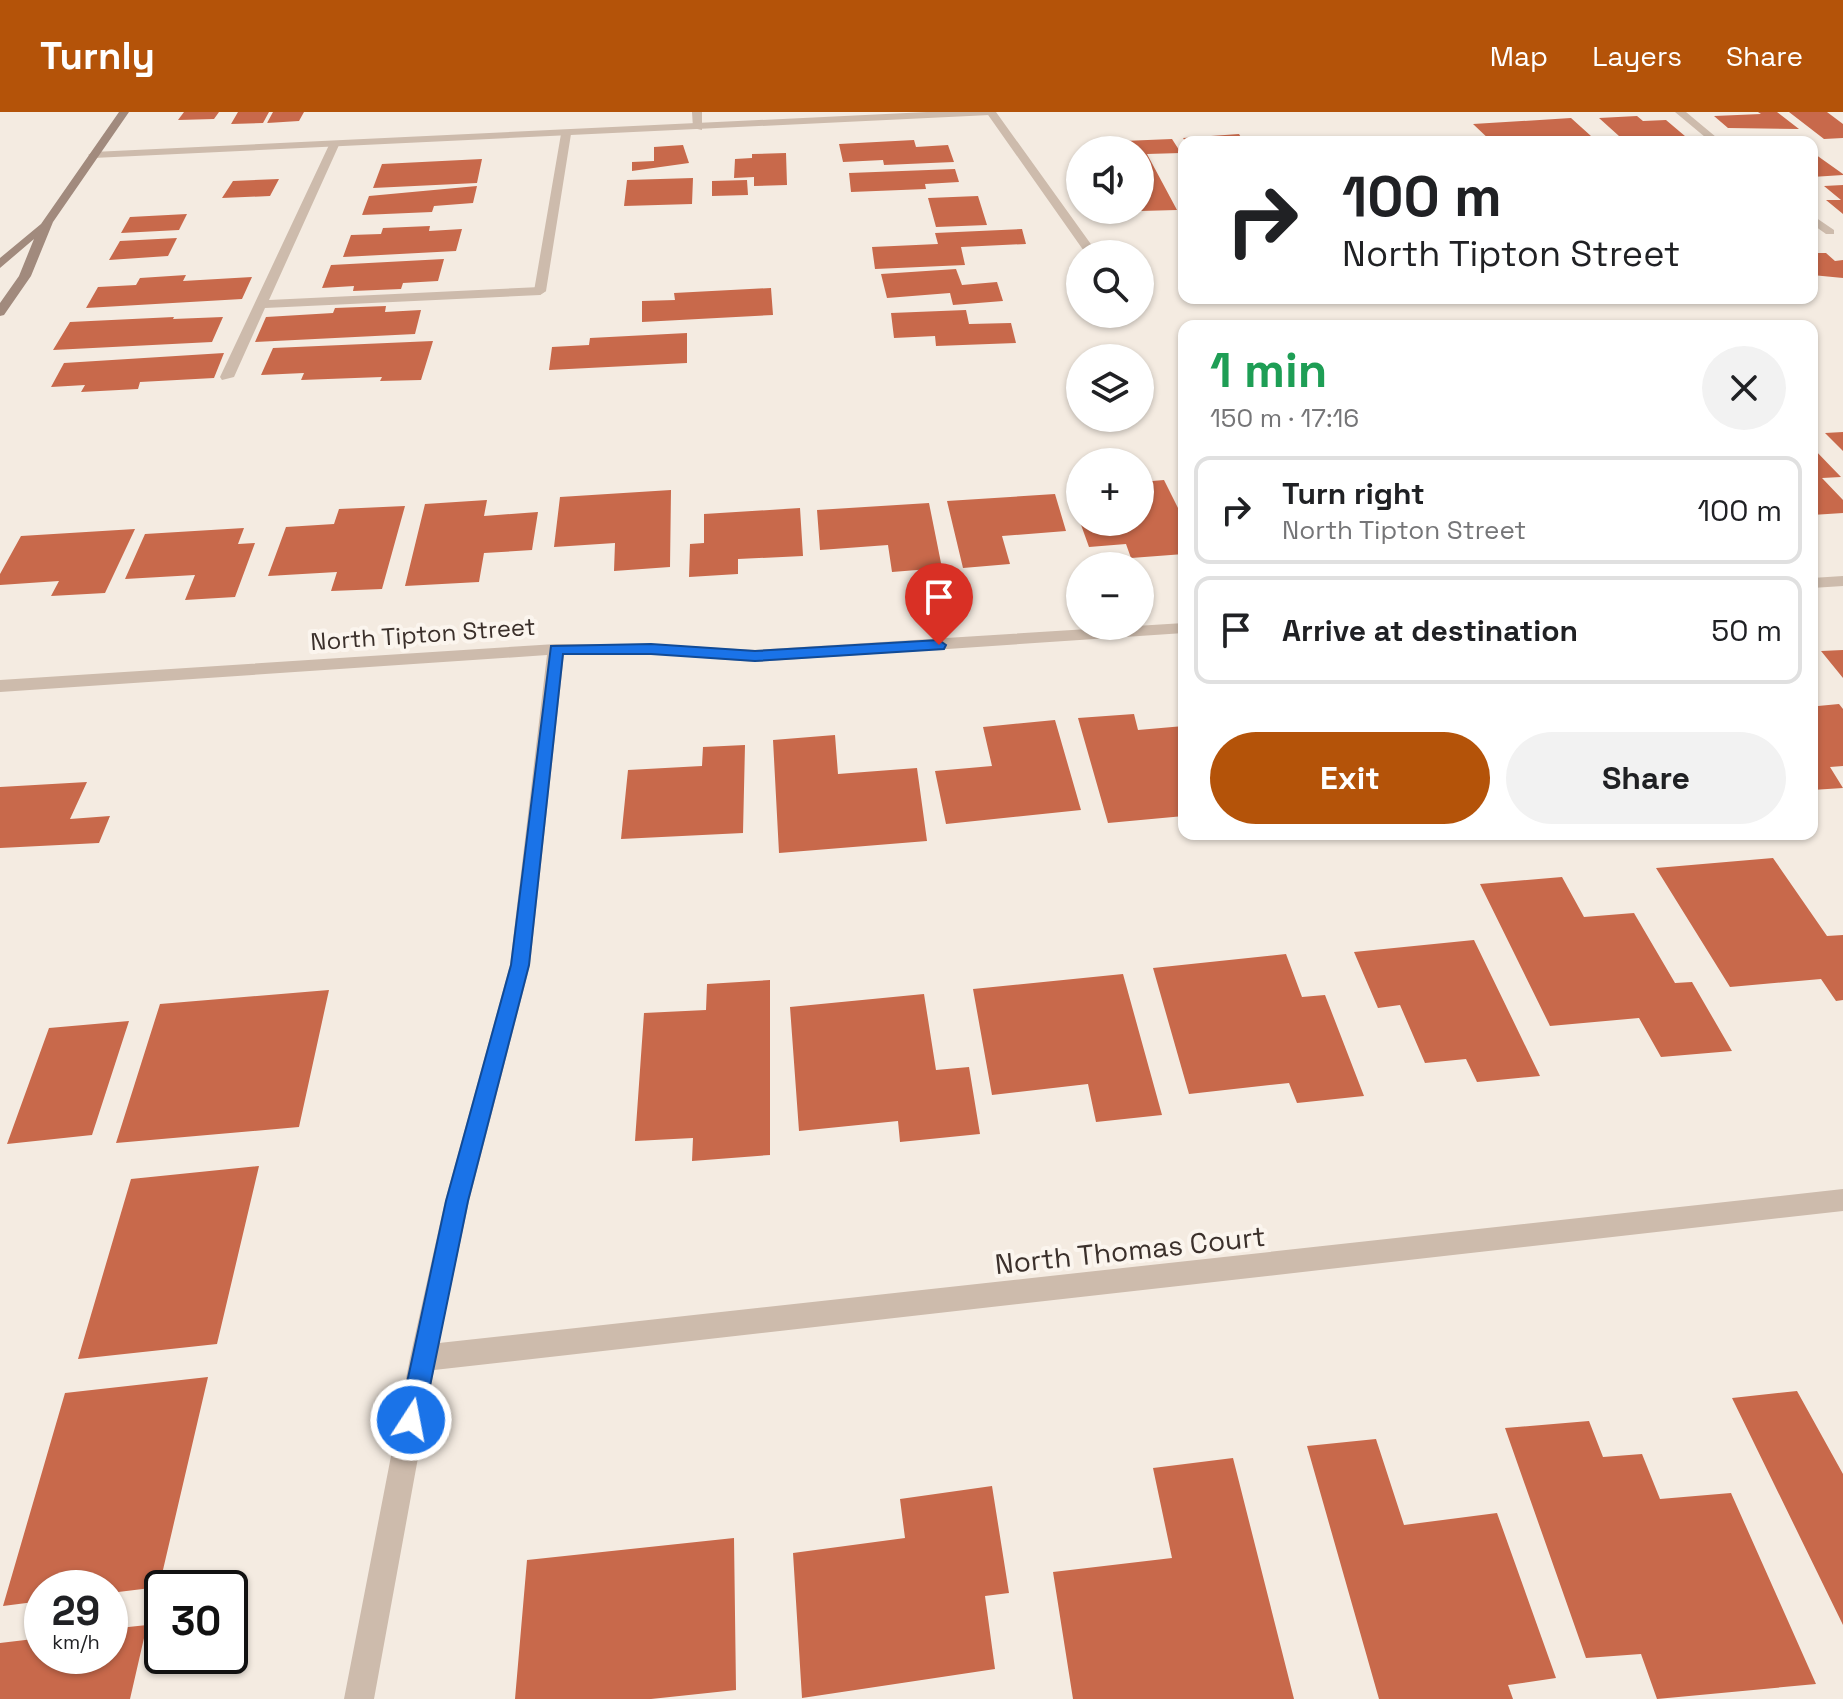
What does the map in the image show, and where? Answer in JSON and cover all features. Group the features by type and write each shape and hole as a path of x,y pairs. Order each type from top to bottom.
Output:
{"main road":[{"path":"0,312 25,276 47,222 124,112"},
{"path":"0,264 47,222"}],"street":[{"path":"697,112 698,128"},
{"path":"93,155 990,112 1082,240"},
{"path":"1680,112 1710,136"},
{"path":"261,304 540,291 566,134"},
{"path":"227,377 334,145"},
{"path":"1818,223 1830,232"},
{"path":"1818,583 1843,581"},
{"name":"North Tipton Street","path":"0,686 556,649 651,649 755,656 1178,628"},
{"path":"359,1699 423,1358 457,1201 520,965 556,649"},
{"name":"North Thomas Court","path":"423,1358 1843,1200"}],"building":[{"path":"184,112 219,112 214,119 178,120"},
{"path":"238,112 269,112 263,123 231,124"},
{"path":"273,112 304,112 299,121 267,123"},
{"path":"1758,112 1777,112 1799,129 1728,128 1714,116 1761,114"},
{"path":"1789,112 1827,112 1843,124 1843,138 1824,139"},
{"path":"1637,116 1643,121 1666,120 1685,136 1619,136 1599,118"},
{"path":"1571,118 1591,136 1486,136 1473,124"},
{"path":"1172,139 1178,153 1154,154 1154,140"},
{"path":"914,140 916,147 948,145 954,162 884,165 883,160 843,162 839,144"},
{"path":"683,145 689,163 632,171 632,162 654,161 654,147"},
{"path":"786,153 787,185 754,186 754,177 734,178 735,159 752,158 752,154"},
{"path":"1818,156 1843,174 1818,177"},
{"path":"482,159 477,183 373,188 382,164"},
{"path":"1154,167 1177,210 1154,211"},
{"path":"955,169 959,182 925,184 926,189 851,192 849,173"},
{"path":"693,178 692,204 624,206 627,180"},
{"path":"279,179 270,196 222,198 233,181"},
{"path":"747,180 748,195 712,196 712,181"},
{"path":"1843,185 1843,214 1826,200 1841,200 1824,186"},
{"path":"477,186 473,203 434,206 432,212 362,215 369,196"},
{"path":"978,196 987,225 936,227 928,198"},
{"path":"187,214 179,230 121,233 130,217"},
{"path":"430,226 429,231 462,229 456,251 343,257 351,235 381,234 383,228"},
{"path":"1022,229 1026,244 961,247 965,265 875,269 872,247 938,244 935,233"},
{"path":"177,238 168,256 109,260 120,241"},
{"path":"1818,253 1826,253 1835,261 1843,260 1843,278 1818,276"},
{"path":"444,259 438,281 403,283 401,289 353,291 354,286 322,288 331,265"},
{"path":"956,269 962,285 997,282 1003,301 953,305 950,293 887,298 881,274"},
{"path":"186,275 183,281 252,277 242,299 86,308 98,287 136,285 140,278"},
{"path":"771,288 773,315 642,322 642,301 675,300 674,293"},
{"path":"386,306 385,312 421,310 415,334 255,342 266,317 333,313 335,308"},
{"path":"966,310 969,324 1011,323 1016,343 936,346 935,336 894,338 891,313"},
{"path":"223,317 212,342 53,350 70,322"},
{"path":"687,333 687,363 549,370 552,347 589,345 590,338"},
{"path":"433,341 421,380 380,381 382,377 301,380 304,373 261,375 273,348"},
{"path":"224,353 214,378 140,382 138,389 81,392 85,385 51,387 64,363"},
{"path":"1843,432 1843,451 1825,433"},
{"path":"1818,453 1841,477 1822,478 1843,500 1843,513 1818,515"},
{"path":"1164,480 1178,508 1178,554 1154,556 1154,552 1129,552 1126,544 1089,547 1085,536 1154,536 1154,481"},
{"path":"671,490 670,567 614,571 615,543 554,547 560,497"},
{"path":"1055,494 1066,531 1002,536 1010,564 963,568 947,501"},
{"path":"487,500 484,516 538,512 532,550 484,553 479,582 405,586 425,504"},
{"path":"929,503 942,568 892,572 888,545 820,550 817,510"},
{"path":"405,506 382,589 331,591 337,572 268,576 286,527 334,524 339,509"},
{"path":"800,508 803,556 738,559 738,574 689,577 690,544 704,543 704,514"},
{"path":"244,528 238,544 255,543 235,597 185,600 195,575 125,579 145,534"},
{"path":"135,529 105,593 51,596 59,581 0,585 0,574 21,536"},
{"path":"1843,650 1843,678 1821,651"},
{"path":"1839,704 1843,709 1843,766 1830,767 1843,788 1818,790 1818,706"},
{"path":"1134,714 1138,730 1178,727 1178,817 1108,823 1078,718"},
{"path":"1055,720 1081,810 946,824 935,771 992,766 983,727"},
{"path":"835,735 838,774 917,768 927,841 779,853 773,740"},
{"path":"745,745 743,833 621,839 628,770 702,766 703,747"},
{"path":"87,782 70,819 110,816 99,843 0,848 0,787"},
{"path":"1773,858 1827,936 1843,935 1843,1000 1836,1001 1821,979 1730,987 1656,868"},
{"path":"1562,877 1584,917 1634,913 1675,983 1692,982 1732,1051 1661,1057 1639,1018 1550,1026 1480,884"},
{"path":"1474,940 1540,1076 1477,1082 1466,1059 1425,1063 1400,1005 1378,1008 1354,952"},
{"path":"1286,954 1302,997 1325,995 1364,1096 1297,1103 1289,1083 1189,1094 1153,968"},
{"path":"1123,974 1162,1115 1096,1122 1088,1084 992,1095 973,989"},
{"path":"770,980 770,1155 692,1161 693,1138 635,1141 644,1013 706,1010 707,984"},
{"path":"329,990 299,1127 116,1143 160,1004"},
{"path":"924,994 936,1070 969,1067 980,1134 900,1142 898,1121 799,1131 790,1007"},
{"path":"129,1021 92,1135 7,1144 49,1028"},
{"path":"259,1166 217,1344 78,1359 131,1179"},
{"path":"208,1377 163,1570 144,1570 144,1589 128,1591 128,1570 24,1570 24,1603 3,1606 65,1393"},
{"path":"1797,1391 1843,1474 1843,1625 1732,1398"},
{"path":"1589,1421 1603,1457 1642,1454 1660,1499 1731,1493 1816,1684 1657,1699 1641,1654 1586,1658 1505,1428"},
{"path":"1376,1439 1404,1525 1497,1513 1556,1678 1508,1685 1513,1699 1379,1699 1307,1446"},
{"path":"1233,1458 1294,1699 1073,1699 1053,1572 1172,1558 1153,1468"},
{"path":"992,1486 1009,1593 985,1596 995,1669 802,1698 793,1553 905,1538 900,1499"},
{"path":"734,1538 736,1690 651,1699 515,1699 527,1560"},
{"path":"144,1625 130,1699 0,1699 0,1643 24,1640 24,1674 128,1674 128,1627"}],"route":[{"path":"411,1420 457,1201 520,965 556,649 651,649 755,656 939,645"}]}
